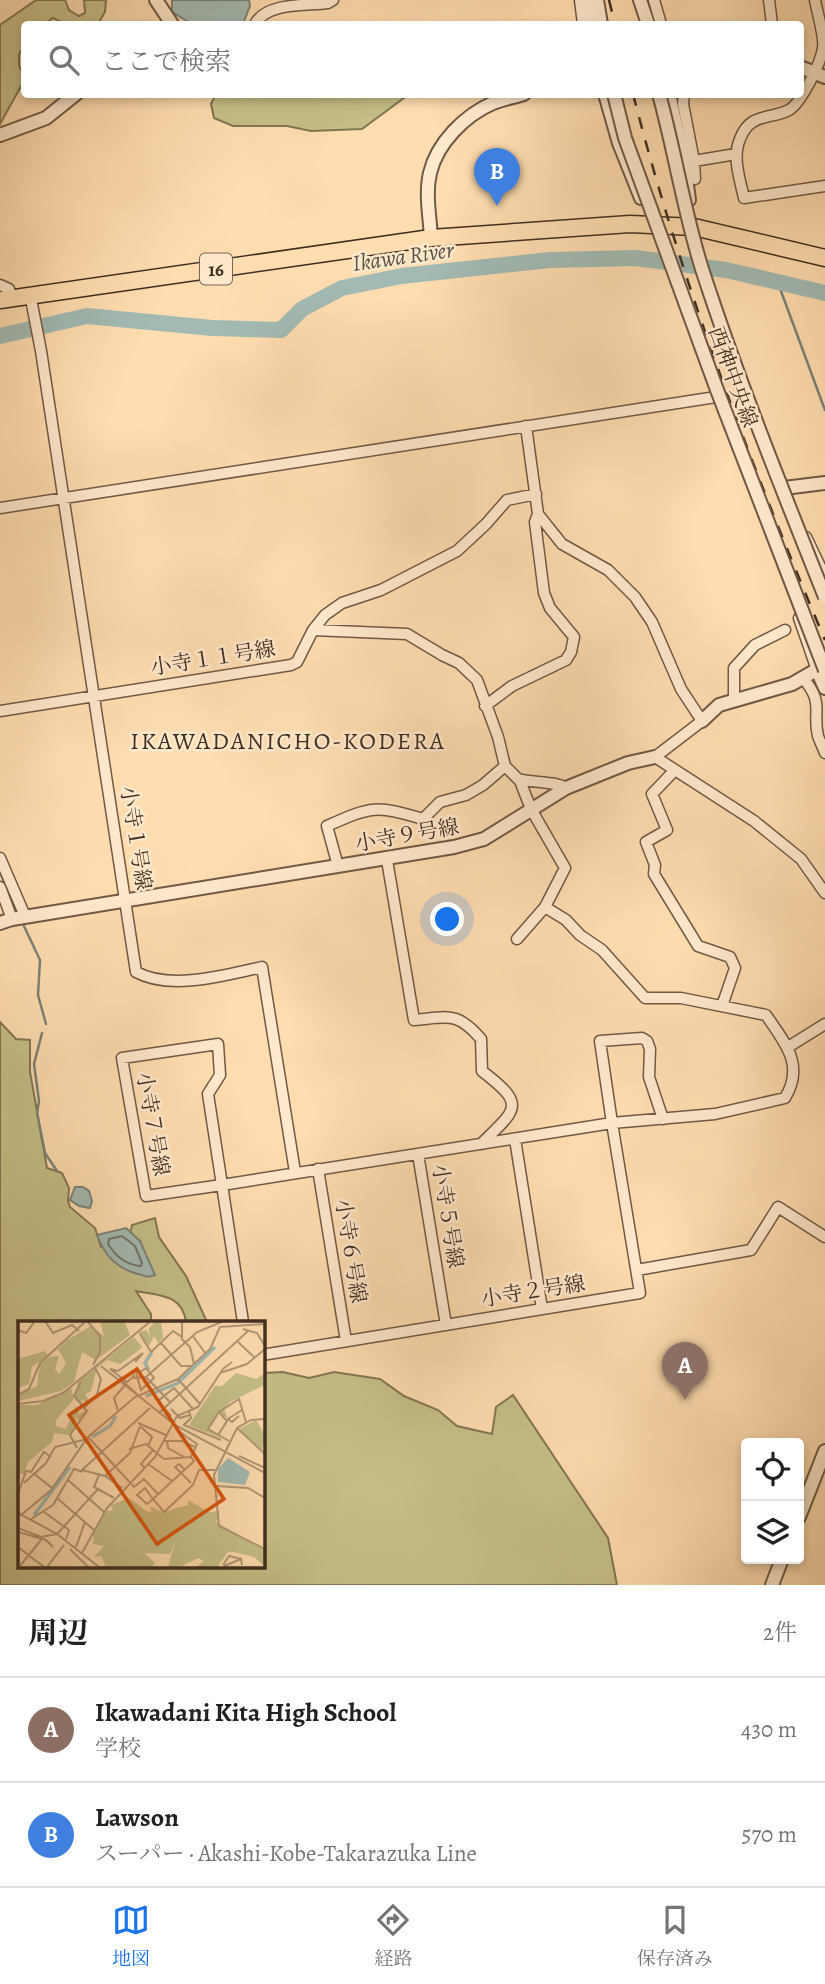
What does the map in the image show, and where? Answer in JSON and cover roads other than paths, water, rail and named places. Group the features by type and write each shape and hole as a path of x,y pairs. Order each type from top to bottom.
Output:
{"main road":[{"name":"16","path":"5,299 31,300 431,238 655,229 825,258"}],"street":[{"path":"156,0 170,21"},
{"path":"257,21 260,15 270,10 334,0"},
{"path":"632,0 644,21"},
{"path":"640,0 645,21"},
{"path":"654,0 660,21"},
{"path":"769,0 772,21"},
{"path":"804,95 819,75 824,47 815,0"},
{"path":"584,21 590,3"},
{"path":"590,3 591,21"},
{"path":"590,3 599,21"},
{"path":"0,135 46,117 71,98"},
{"path":"431,238 428,197 430,173 439,152 471,116 494,103 511,98"},
{"path":"606,98 619,143 655,229"},
{"name":"西神中央線","path":"615,98 625,138 822,669"},
{"name":"西神中央線","path":"660,98 687,219 703,270 744,391 825,597"},
{"path":"670,98 695,179"},
{"path":"684,98 696,234"},
{"path":"802,98 788,110 752,122 740,137 736,154 744,198 825,186"},
{"path":"689,162 736,154"},
{"name":"西神中央線","path":"655,229 716,397 822,669"},
{"name":"西神中央線","path":"696,234 720,313 784,488 825,578"},
{"path":"0,285 9,289 5,299"},
{"name":"小寺１号線","path":"31,300 136,972 150,980 205,979 262,967 295,1172"},
{"path":"0,508 716,397"},
{"path":"485,706 512,686 566,660 574,637 550,608 544,593 535,522 538,514 536,494 526,426"},
{"path":"784,488 825,483"},
{"name":"小寺１１号線","path":"0,710 291,665 297,662 313,630 325,615 342,603 381,590 457,551 507,500 536,494"},
{"path":"538,514 562,544 608,570 635,597 652,622 681,689 702,721"},
{"path":"313,630 407,634 459,663 477,680 498,737 505,766 518,779 565,868 545,907 517,939"},
{"path":"734,699 734,668 755,645 785,630"},
{"path":"822,669 825,688"},
{"name":"小寺９号線","path":"6,921 125,899 387,860 454,848 484,839 566,788 628,764 655,757 719,705 756,695 822,669"},
{"path":"803,678 821,704 818,734 825,753"},
{"path":"655,757 754,821 801,859 825,893"},
{"path":"338,866 327,826 369,809 389,808 424,819 440,802 466,795 505,766"},
{"path":"674,771 652,794 667,830 646,842 656,865 654,874 698,946 730,957 735,968 722,1006"},
{"path":"518,779 533,783 560,784 566,788"},
{"path":"0,858 25,916"},
{"path":"387,860 414,1020 448,1017 467,1022 481,1039 482,1071 505,1089 513,1100 512,1110 502,1124 481,1144"},
{"path":"0,887 6,921"},
{"path":"243,1321 222,1185 612,1123 715,1114 785,1098 793,1084 794,1066 788,1047 766,1015 681,998 645,998 602,950 580,935 566,920 545,907"},
{"path":"788,1047 825,1024"},
{"path":"663,1119 649,1077 650,1049 647,1041 642,1038 600,1041 638,1270 751,1250 778,1207 825,1237"},
{"name":"小寺７号線","path":"218,1044 220,1075 208,1094 222,1185 146,1196 122,1058 218,1044"},
{"path":"514,1139 542,1309"},
{"name":"小寺５号線","path":"418,1154 446,1325"},
{"name":"小寺６号線","path":"318,1169 346,1340"},
{"name":"小寺２号線","path":"264,1355 640,1293 638,1270"},
{"path":"804,1504 825,1451"},
{"path":"772,1585 780,1564"}],"water":[{"path":"172,0 249,0 250,6 244,21 187,21 172,12"},
{"path":"75,1187 83,1187 89,1191 92,1201 90,1208 79,1206 70,1200"},
{"path":"126,1228 140,1241 155,1275 147,1276 123,1268 112,1260 97,1235"}],"waterway":[{"name":"Ikawa River","path":"0,336 87,316 212,328 281,330 302,309 342,288 402,276 550,260 636,258 726,270 825,293"},
{"path":"778,283 825,410"},
{"path":"0,872 16,910"},
{"path":"22,922 40,960 38,995 46,1024"},
{"path":"42,1033 34,1064 39,1101 37,1113 45,1153 57,1171"}],"railway":[{"path":"609,0 614,21"},
{"path":"634,98 695,303 744,439 825,640"}],"place":[{"name":"Lawson","path":"497,206"},
{"name":"Ikawadani Kita High School","path":"685,1400"}],"district":[{"name":"IKAWADANICHO-KODERA","path":"288,741"}]}
